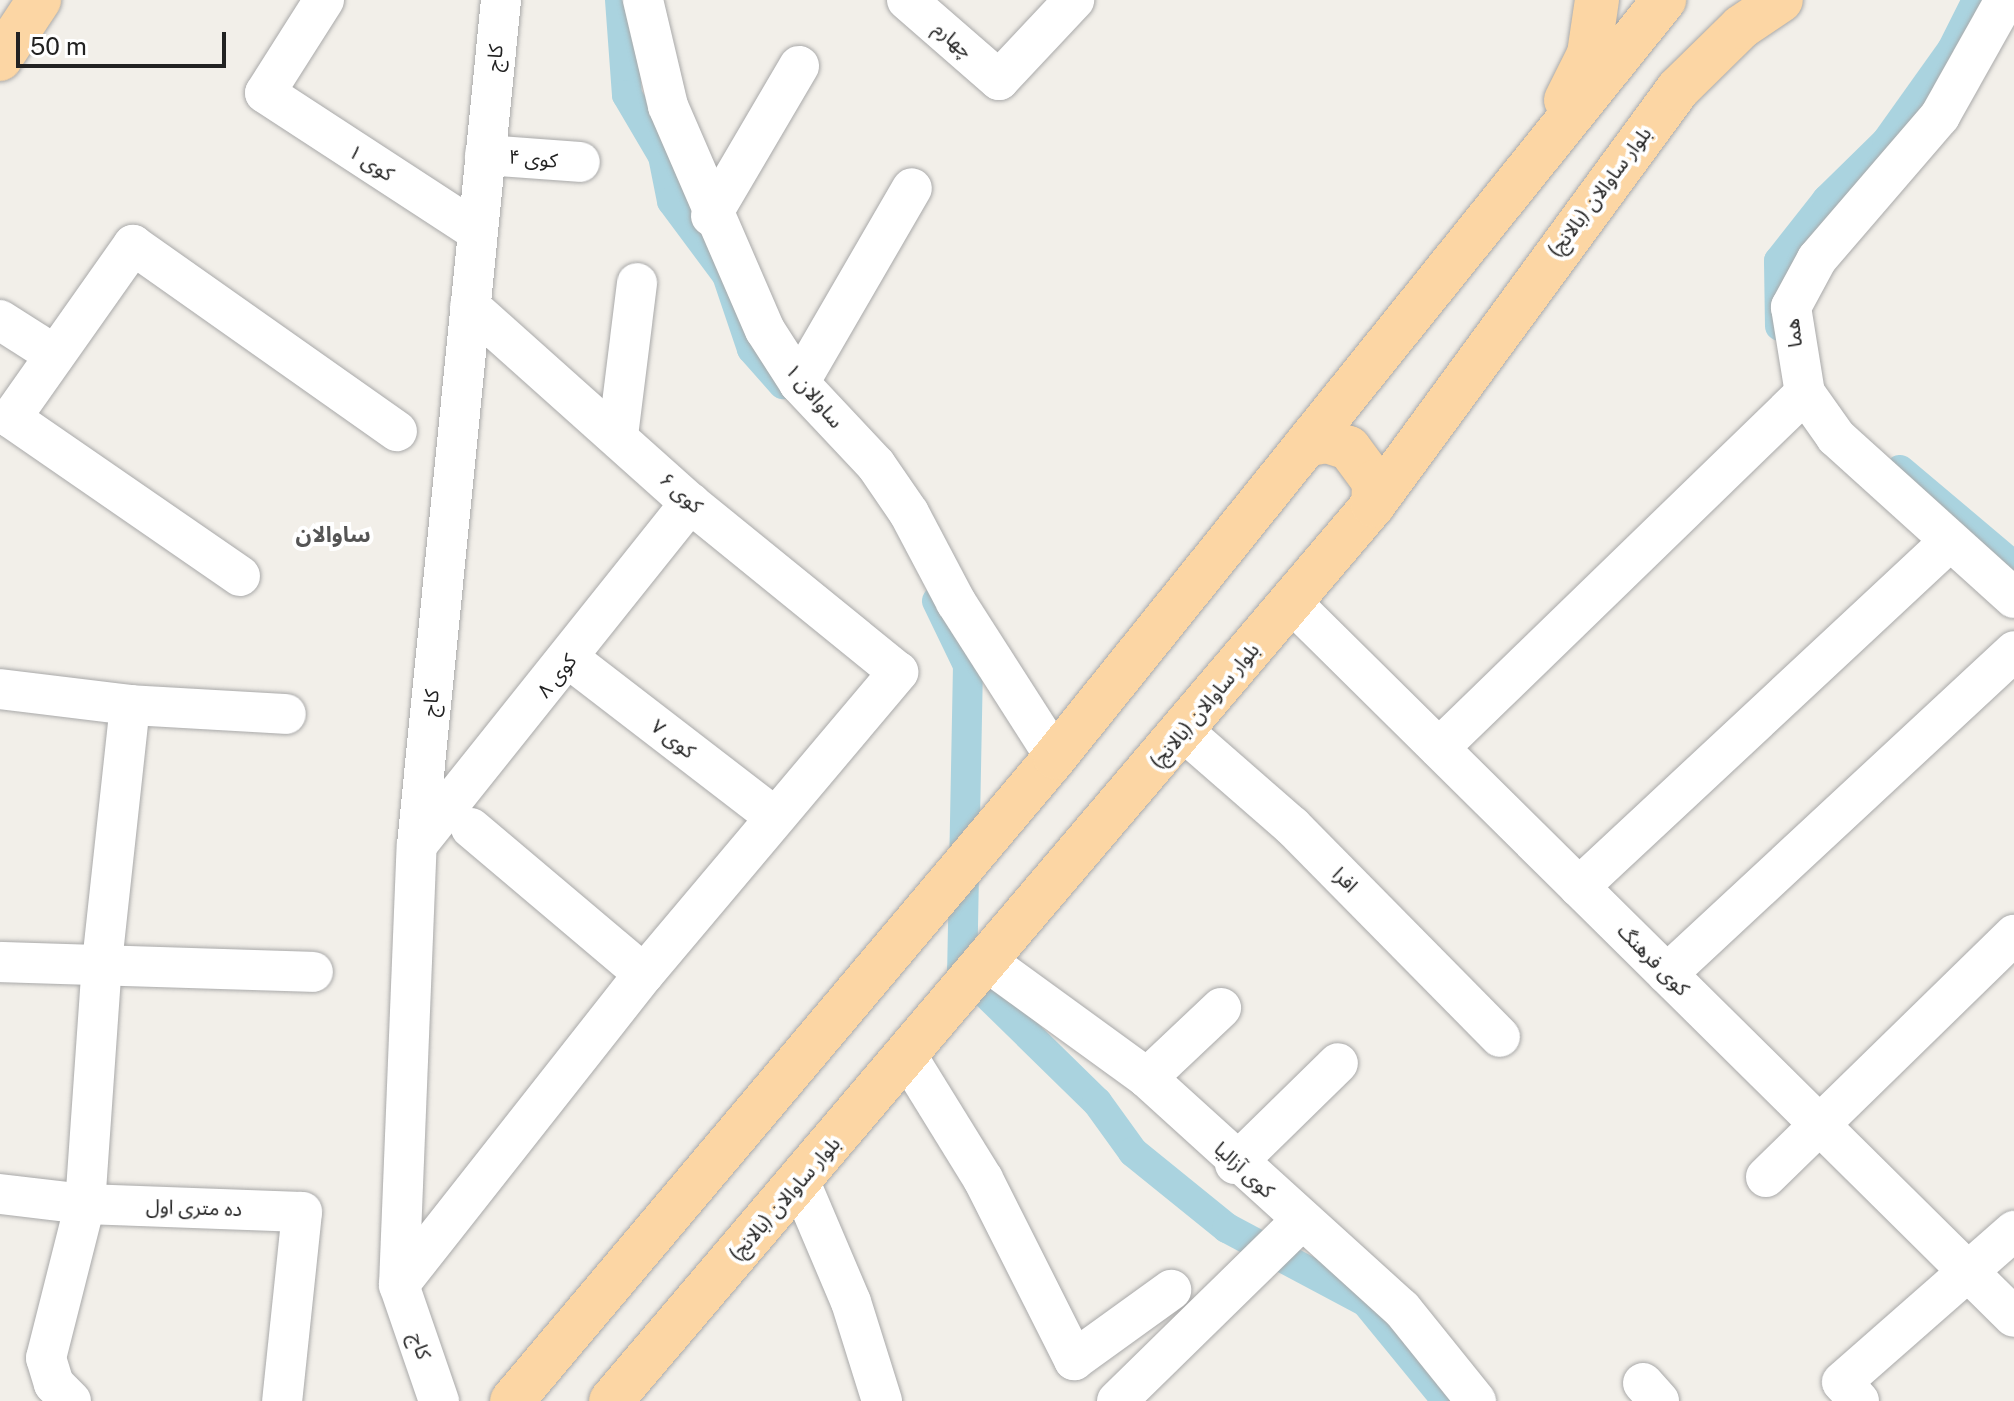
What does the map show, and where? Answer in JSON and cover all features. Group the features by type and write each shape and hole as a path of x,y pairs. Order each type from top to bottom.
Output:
{"main road":[{"path":"0,59 39,0"},
{"path":"1533,170 1589,54 1597,0"},
{"path":"512,1401 1055,757 1533,170 1664,0"},
{"name":"بلوار ساوالان (بالانج)","path":"611,1401 989,963 1373,505 1678,89 1741,27 1781,0"},
{"path":"1306,445 1327,441 1357,455 1374,482 1373,505"}],"street":[{"name":"کوی ۱","path":"324,0 265,93 478,232"},
{"name":"کاج","path":"439,1401 399,1285 417,845 501,0"},
{"name":"ساوالان ۱","path":"643,0 668,106 711,216 765,330 799,383 876,465 909,513 956,602 1055,757"},
{"name":"چهارم","path":"907,0 999,80 1074,0"},
{"name":"هما","path":"1805,393 1791,307 1801,282 1940,116 2005,0"},
{"path":"711,216 799,66"},
{"name":"کوی ۴","path":"485,155 580,162"},
{"path":"799,383 912,188"},
{"path":"240,576 11,418 133,245 397,431"},
{"path":"618,436 637,283"},
{"name":"کوی ۶","path":"470,306 690,503 898,672 775,817"},
{"path":"0,320 55,355"},
{"path":"1439,748 1805,393 1881,484 2014,598"},
{"name":"کوی ۸","path":"417,845 571,660 690,503"},
{"path":"1579,887 1949,542"},
{"name":"کوی فرهنگ","path":"1292,603 2014,1317"},
{"path":"1667,974 2014,651"},
{"name":"کوی ۷","path":"571,660 775,817"},
{"path":"0,689 130,705 286,714"},
{"path":"71,1401 54,1384 46,1358 85,1204 102,962 130,705"},
{"name":"افرا","path":"1183,731 1292,826 1500,1037"},
{"path":"399,1285 644,974 775,817"},
{"path":"471,828 644,974"},
{"path":"1766,1177 2014,935"},
{"path":"0,962 102,962 313,972"},
{"name":"کوی آزالیا","path":"989,963 1147,1078 1235,1164 1402,1309 1476,1401"},
{"path":"1147,1078 1221,1008"},
{"path":"907,1056 983,1179 1074,1360 1171,1290"},
{"path":"1235,1164 1338,1063"},
{"path":"800,1182 851,1302 882,1401"},
{"name":"ده متری اول","path":"0,1194 85,1204 302,1212 282,1401"},
{"path":"1117,1401 1301,1221"},
{"path":"1859,1401 1842,1382 2014,1231"}],"waterway":[{"path":"620,0 627,95 663,156 672,201 727,275 752,349 783,384"},
{"path":"1780,326 1779,261 1827,200 1887,141 1952,50 1977,0"},
{"path":"1900,470 2014,566"},
{"path":"937,601 968,665 962,970 1097,1102 1133,1152 1227,1228 1366,1302 1447,1401"}],"district":[{"name":"ساوالان","path":"333,535"}]}
